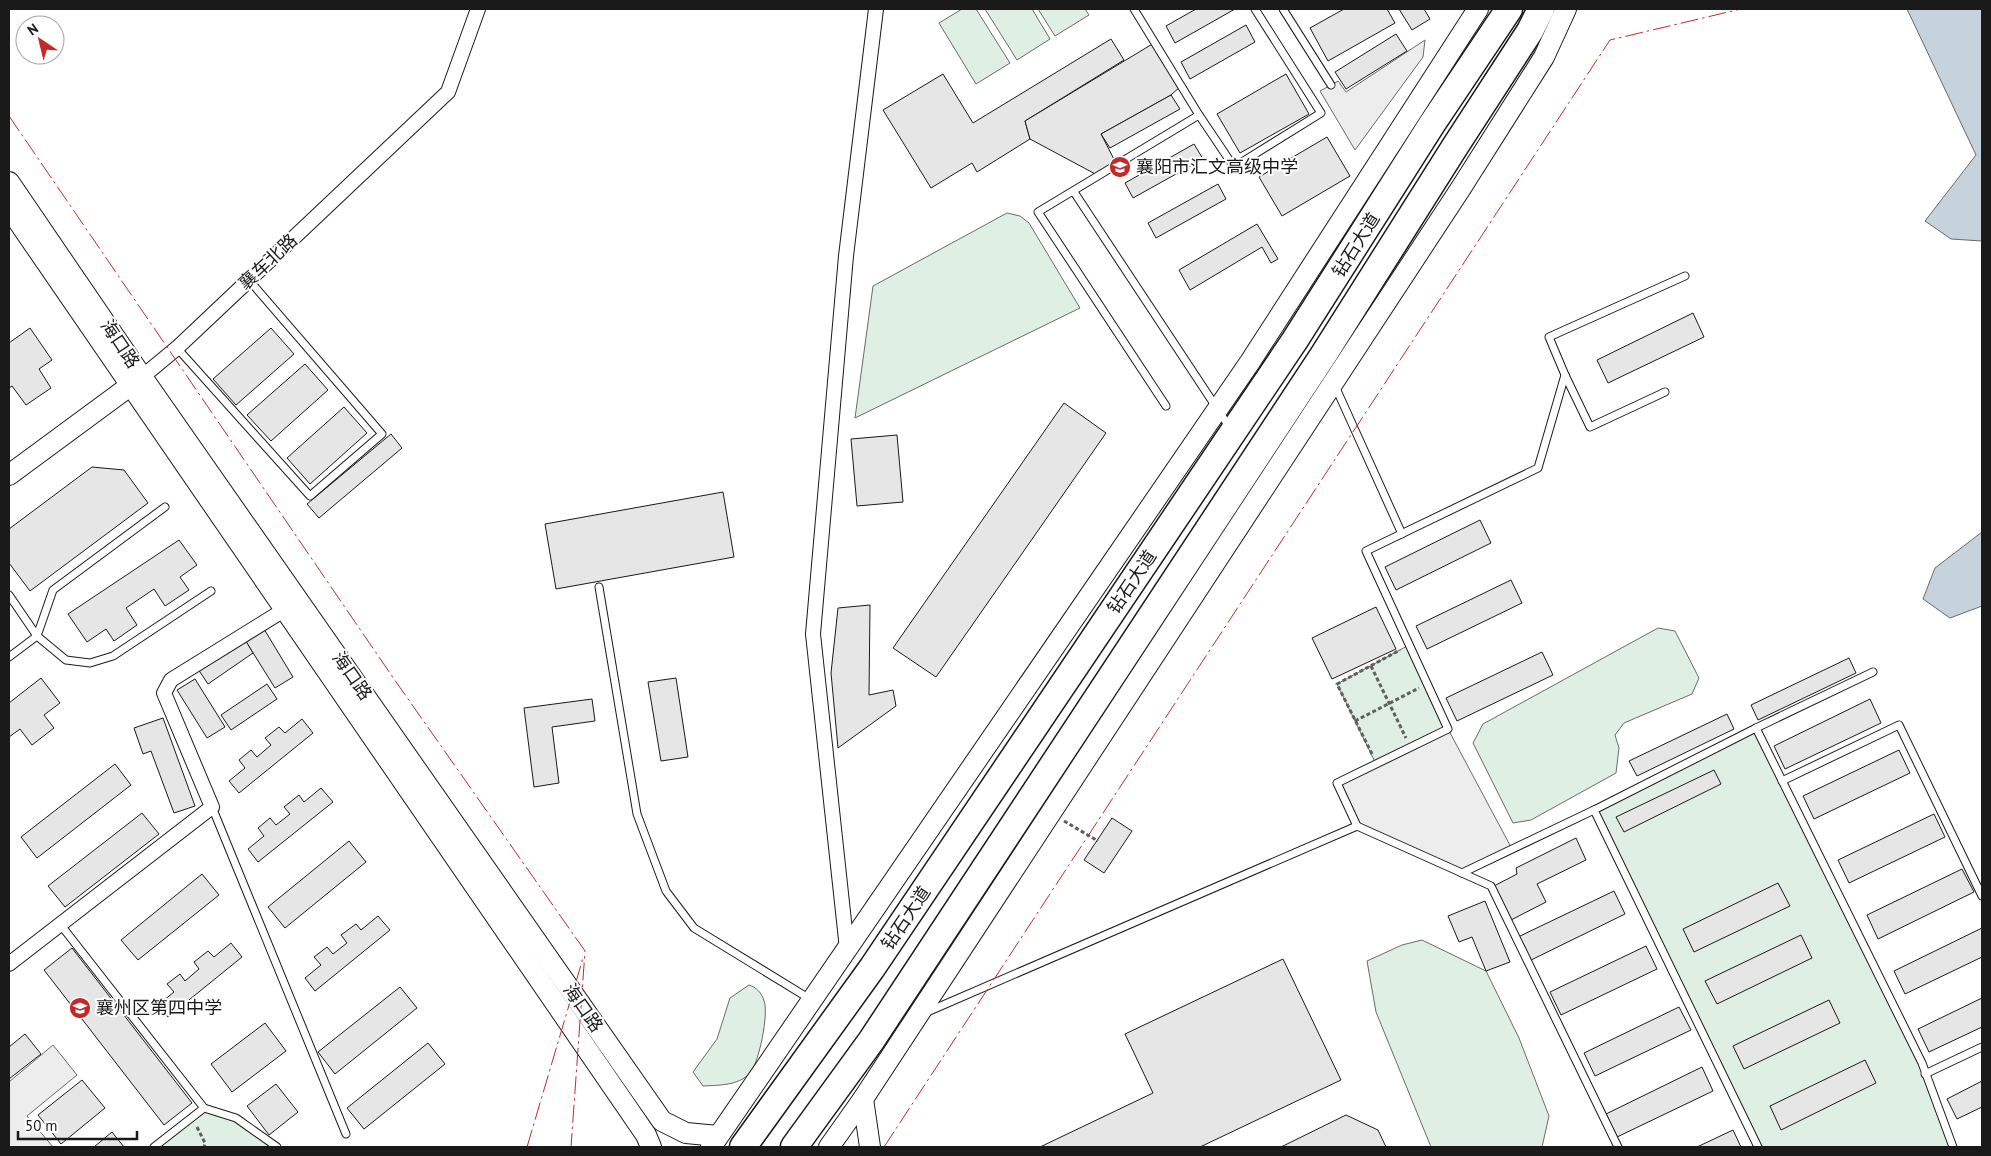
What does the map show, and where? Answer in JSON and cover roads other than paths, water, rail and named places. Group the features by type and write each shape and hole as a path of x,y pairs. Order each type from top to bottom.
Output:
{"highway":[{"name":"钻石大道","path":"743,1147 856,990 1295,340 1432,124 1509,9"},
{"name":"钻石大道","path":"794,1147 882,1025 1324,354 1530,31 1541,9"}],"street":[{"name":"襄车北路","path":"9,475 136,382 176,348 448,92 478,9"},
{"path":"856,990 847,949 813,634 846,256 876,9"},
{"path":"714,1142 1218,408 1478,9"},
{"path":"829,1147 863,1099 1456,196 1544,57 1566,9"},
{"name":"海口路","path":"9,182 136,382"},
{"name":"海口路","path":"9,208 136,382 292,605 662,1121 686,1133 714,1142"},
{"path":"9,964 212,807 164,693 172,680 292,605"},
{"name":"海口路","path":"292,605 646,1135 651,1147"},
{"path":"840,1083 863,1099 870,1147"}],"lane":[{"path":"1134,9 1199,115 1234,167 1320,113 1255,9"},
{"path":"1283,9 1331,85"},
{"path":"1166,406 1038,212 1199,115"},
{"path":"1074,192 1233,432"},
{"path":"1665,392 1590,427 1549,337 1685,276"},
{"path":"176,348 310,496 382,434 249,280"},
{"path":"1565,375 1538,468 1366,551 1448,729 1337,783 1357,826 1491,886 1618,1147"},
{"path":"1333,383 1402,534"},
{"path":"9,657 37,636 54,590 165,507"},
{"path":"599,587 636,814 666,891 694,928 812,1000"},
{"path":"9,595 37,636 66,660 90,663 114,656 211,591"},
{"path":"1462,873 1873,672"},
{"path":"1782,781 1898,724 1982,896"},
{"path":"1756,728 1926,1074 1953,1147"},
{"path":"212,807 346,1134"},
{"path":"1594,810 1758,1147"},
{"path":"917,1016 1357,826"},
{"path":"60,924 204,1108 236,1118 277,1147"},
{"path":"1926,1074 1982,1047"},
{"path":"154,1147 204,1108"}],"place":[{"name":"襄阳市汇文高级中学","path":"1120,167"},
{"name":"襄州区第四中学","path":"80,1008"}]}
